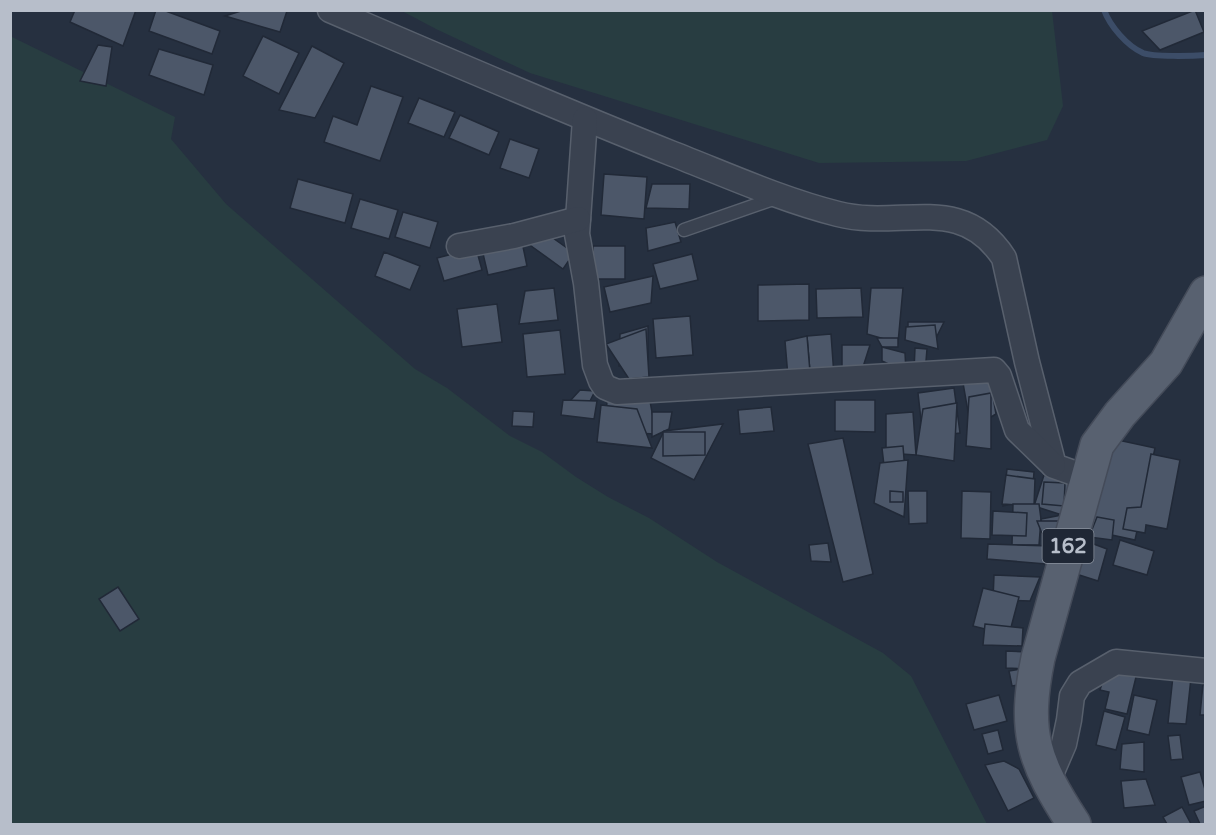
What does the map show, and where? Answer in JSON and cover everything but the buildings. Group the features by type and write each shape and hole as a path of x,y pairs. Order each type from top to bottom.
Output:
{"main road":[{"name":"162","path":"1074,825 1048,780 1038,759 1032,737 1030,692 1038,658 1097,445 1120,414 1166,363 1206,293"}],"street":[{"path":"330,10 585,119 780,196 841,215 891,219 942,218 963,222 979,230 995,244 1004,258 1027,362 1054,466"},
{"path":"585,119 577,234 586,284 595,365 605,387 617,392 994,370 999,376 1017,430 1054,466 1088,478"},
{"path":"459,246 514,236 578,219"},
{"path":"1048,780 1064,744 1070,720 1072,696 1080,683 1116,662 1206,671"}],"lane":[{"path":"684,230 780,196"}],"green space":[{"path":"402,11 1052,11 1063,106 1047,140 966,161 819,163 530,73"},
{"path":"10,36 175,117 171,139 226,204 415,369 447,388 510,436 542,452 608,497 649,518 717,562 883,653 911,676 987,824 11,824"}],"waterway":[{"path":"1104,10 1120,35 1131,46 1143,53 1164,56 1206,55"}]}
